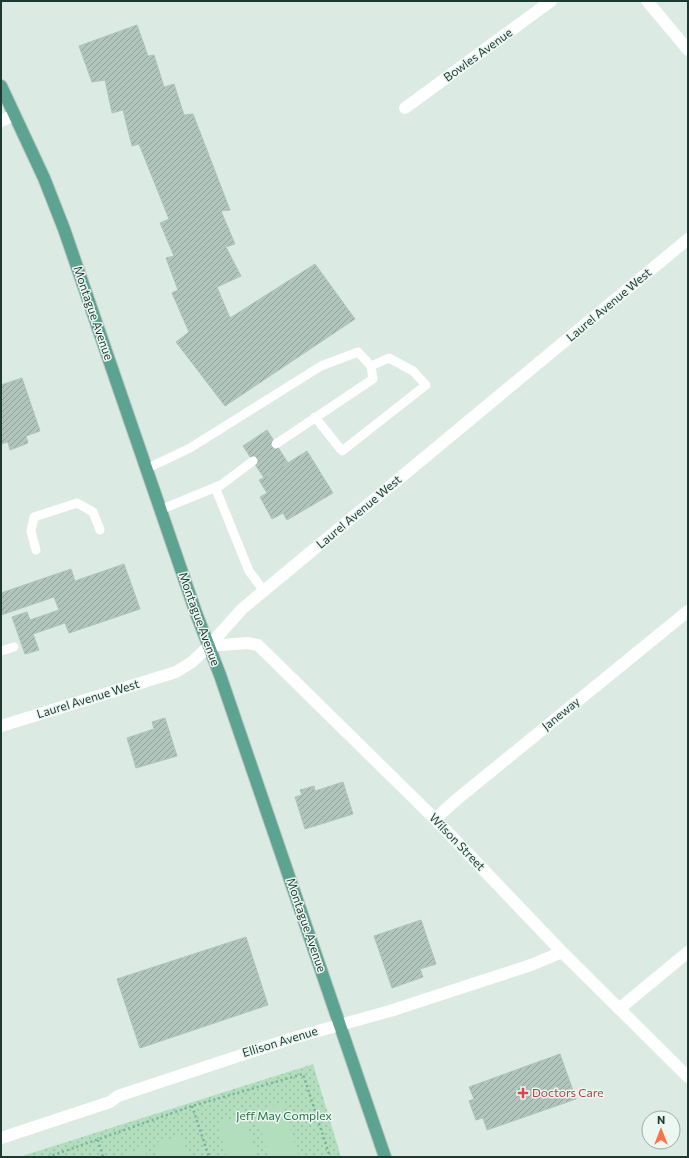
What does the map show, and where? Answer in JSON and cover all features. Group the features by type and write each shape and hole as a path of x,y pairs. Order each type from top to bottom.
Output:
{"main road":[{"name":"Montague Avenue","path":"1,86 44,178 64,229 160,510 220,675 385,1157"}],"street":[{"name":"Bowles Avenue","path":"405,108 551,1"},
{"path":"647,1 688,50"},
{"path":"1,121 14,115"},
{"name":"Laurel Avenue West","path":"1,726 176,672 192,662 209,646 242,609 688,239"},
{"name":"Janeway","path":"435,819 456,800 688,610"},
{"name":"Wilson Street","path":"209,646 247,643 258,644 435,819 562,952 688,1077"},
{"name":"Ellison Avenue","path":"1,1138 110,1102 118,1096 236,1055 390,1012 562,952"},
{"path":"619,1009 688,952"}],"lane":[{"path":"146,469 190,448 321,366 358,352 371,366 373,379 276,444"},
{"path":"315,417 342,450 426,385 413,371 389,358 371,366"},
{"path":"160,510 215,487 253,461"},
{"path":"215,487 249,571 264,591"},
{"path":"36,550 31,531 34,517 48,512 77,503 92,512 100,530"},
{"path":"1,651 14,647"}],"path":[{"path":"48,1157 192,1106 303,1074 330,1157"},
{"path":"192,1106 209,1157"},
{"path":"98,1140 103,1157"}],"green space":[{"name":"Jeff May Complex","path":"313,1064 341,1157 19,1157"},
{"path":"282,1103 299,1157 269,1157 255,1112"},
{"path":"244,1115 257,1157 227,1157 217,1124"},
{"path":"182,1135 189,1157 159,1157 155,1143"},
{"path":"144,1148 147,1157 117,1157 117,1156"}],"building":[{"path":"137,25 148,56 154,55 164,87 174,84 184,115 193,114 230,210 221,211 235,244 226,247 241,276 217,287 230,318 315,264 355,319 225,406 176,342 189,332 172,293 178,290 166,258 174,256 160,223 169,219 139,144 132,146 123,110 112,113 105,80 92,82 79,46"},
{"path":"22,378 40,431 26,436 28,443 10,450 8,442 1,444 1,385"},
{"path":"267,430 288,463 264,478 243,446"},
{"path":"307,451 333,493 287,520 283,513 272,519 260,497 267,493 259,480"},
{"path":"124,564 140,609 69,633 65,623 33,634 39,650 25,654 12,617 27,612 30,620 59,610 54,597 1,615 1,593 71,569 75,581"},
{"path":"165,718 177,756 136,768 127,738 154,729 152,722"},
{"path":"343,782 353,814 305,829 295,797 302,795 300,790 314,786 315,791"},
{"path":"421,920 436,964 420,969 423,977 392,988 374,936"},
{"path":"246,937 268,1005 140,1048 117,979"},
{"name":"Doctors Care","path":"560,1054 576,1099 487,1130 483,1118 476,1120 469,1101 474,1099 469,1087"}],"place":[{"name":"Doctors Care","path":"523,1093"}]}
